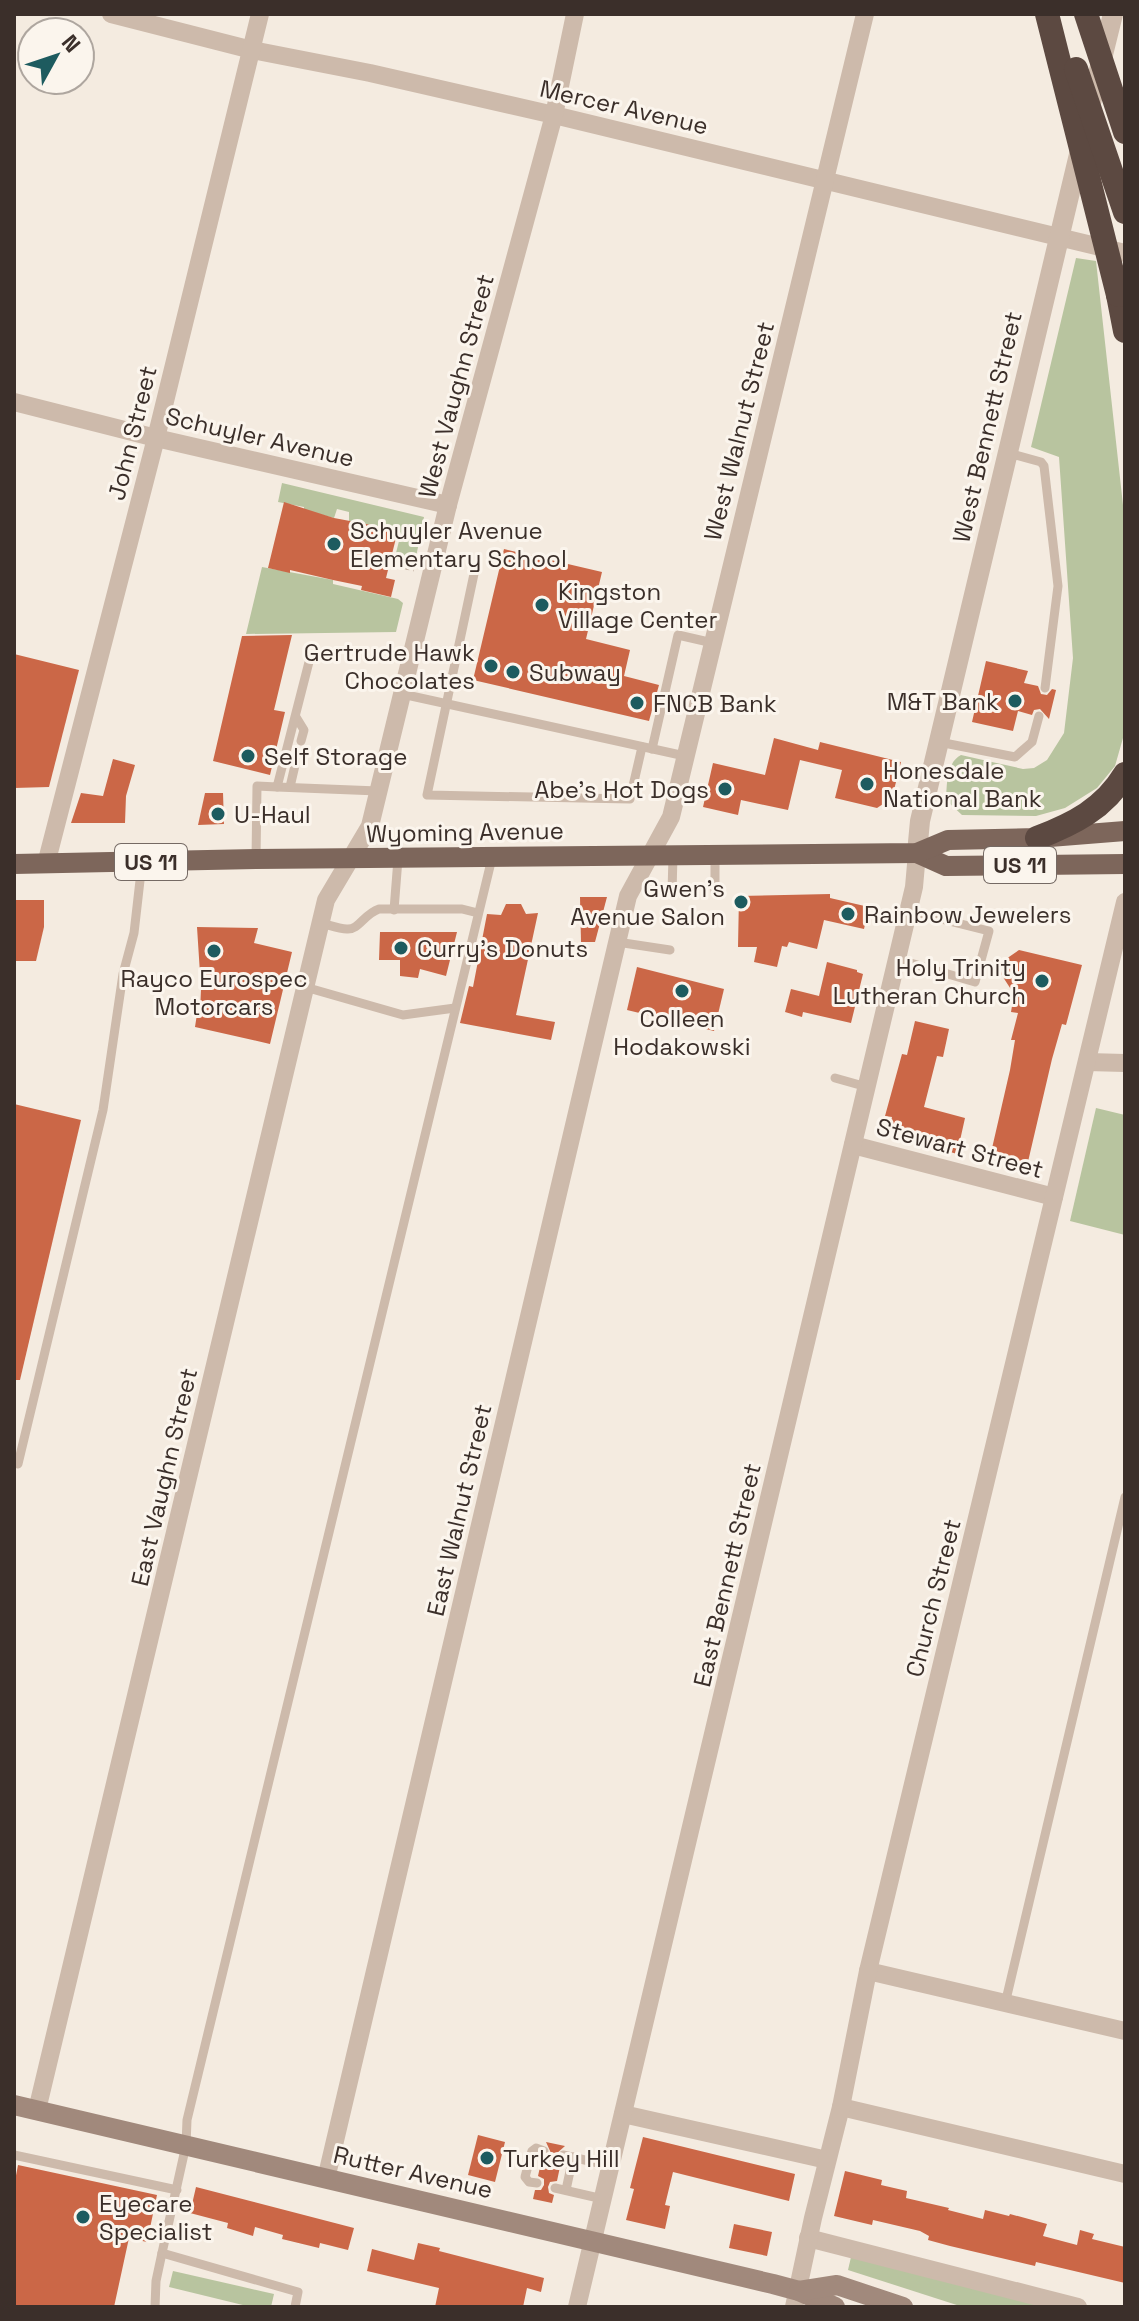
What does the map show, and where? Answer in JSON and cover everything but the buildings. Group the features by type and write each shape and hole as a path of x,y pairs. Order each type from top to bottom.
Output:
{"highway":[{"path":"1047,14 1125,331"},
{"path":"1057,14 1125,212"},
{"path":"1089,14 1125,102"},
{"path":"1089,14 1125,132"},
{"path":"1037,838 1069,826 1091,812 1111,794 1125,774"}],"main road":[{"name":"Wyoming Avenue","path":"14,864 917,853 948,840 1037,838 1125,831"},
{"name":"Wyoming Avenue","path":"917,853 946,866 1125,864"},
{"name":"Rutter Avenue","path":"14,2105 593,2240 797,2299 835,2307"},
{"name":"Rutter Avenue","path":"797,2299 837,2285 903,2307"}],"street":[{"name":"Mercer Avenue","path":"111,14 252,50 554,115 1125,253"},
{"name":"John Street","path":"46,864 156,438 260,14"},
{"name":"West Vaughn Street","path":"349,860 370,826 448,505 554,115 575,14"},
{"name":"West Walnut Street","path":"649,856 669,821 865,14"},
{"name":"West Bennett Street","path":"917,853 920,821 1113,14"},
{"name":"Schuyler Avenue","path":"14,402 448,505"},
{"name":"East Bennett Street","path":"577,2307 909,911 917,853"},
{"name":"East Walnut Street","path":"326,2179 629,891 649,856"},
{"name":"East Vaughn Street","path":"37,2110 328,894 349,860"},
{"name":"Church Street","path":"797,2299 868,1971 1125,902"},
{"path":"1087,1062 1125,1063"},
{"name":"Stewart Street","path":"853,1145 1054,1197"},
{"path":"868,1971 1125,2031"},
{"path":"841,2107 1125,2174"},
{"path":"623,2114 827,2160"},
{"path":"808,2238 1078,2307"}],"lane":[{"path":"1008,453 1041,462 1044,466 1058,586 1045,688"},
{"path":"474,574 427,795 630,799 678,635 713,643"},
{"path":"277,787 309,662"},
{"path":"402,694 685,756"},
{"path":"939,742 1015,757 1032,742 1039,716"},
{"path":"296,717 304,730 301,741"},
{"path":"290,787 296,761"},
{"path":"256,859 257,786 378,791"},
{"path":"672,892 673,856"},
{"path":"715,856 715,892"},
{"path":"155,2307 156,2281 186,2145 187,2120 492,858"},
{"path":"394,910 398,859"},
{"path":"18,1464 103,1110 123,974 134,933 142,863"},
{"path":"321,923 348,930 356,928 368,913 462,909 478,913"},
{"path":"897,959 975,982 989,931 909,911"},
{"path":"617,942 670,950"},
{"path":"305,987 403,1015 455,1008"},
{"path":"835,1078 867,1087"},
{"path":"1005,2004 1125,1497"},
{"path":"537,2183 529,2182 525,2177 532,2151 536,2148 544,2151"},
{"path":"14,2155 177,2190"},
{"path":"603,2199 561,2189 568,2156 611,2166"},
{"path":"162,2253 298,2292 295,2307"}],"path":[{"path":"398,566 415,571"}],"green space":[{"path":"1076,258 1096,261 1125,523 1125,731 1115,766 1097,788 1065,808 1036,816 962,815 946,800 948,774 956,759 961,755 1023,769 1034,768 1047,760 1064,733 1073,658 1059,457 1031,447"},
{"path":"282,483 424,517 414,567 394,561 401,533 398,530 349,521 349,512 337,509 334,518 278,502"},
{"path":"262,567 333,580 333,584 398,599 403,603 396,632 246,634"},
{"path":"1096,1108 1125,1115 1125,1235 1070,1221"},
{"path":"851,2257 1059,2307 963,2307 848,2270"},
{"path":"173,2271 274,2294 271,2307 251,2307 169,2287"}],"place":[{"name":"Schuyler Avenue Elementary School","path":"334,544"},
{"name":"Kingston Village Center","path":"542,605"},
{"name":"Gertrude Hawk Chocolates","path":"491,666"},
{"name":"Subway","path":"513,672"},
{"name":"M&T Bank","path":"1015,701"},
{"name":"FNCB Bank","path":"637,703"},
{"name":"Self Storage","path":"248,756"},
{"name":"Honesdale National Bank","path":"867,784"},
{"name":"Abe's Hot Dogs","path":"725,789"},
{"name":"U-Haul","path":"218,814"},
{"name":"Gwen's Avenue Salon","path":"741,902"},
{"name":"Rainbow Jewelers","path":"848,914"},
{"name":"Curry's Donuts","path":"401,948"},
{"name":"Rayco Eurospec Motorcars","path":"214,951"},
{"name":"Holy Trinity Lutheran Church","path":"1042,981"},
{"name":"Colleen Hodakowski","path":"682,991"},
{"name":"Turkey Hill","path":"487,2158"},
{"name":"Eyecare Specialist","path":"83,2217"}]}
